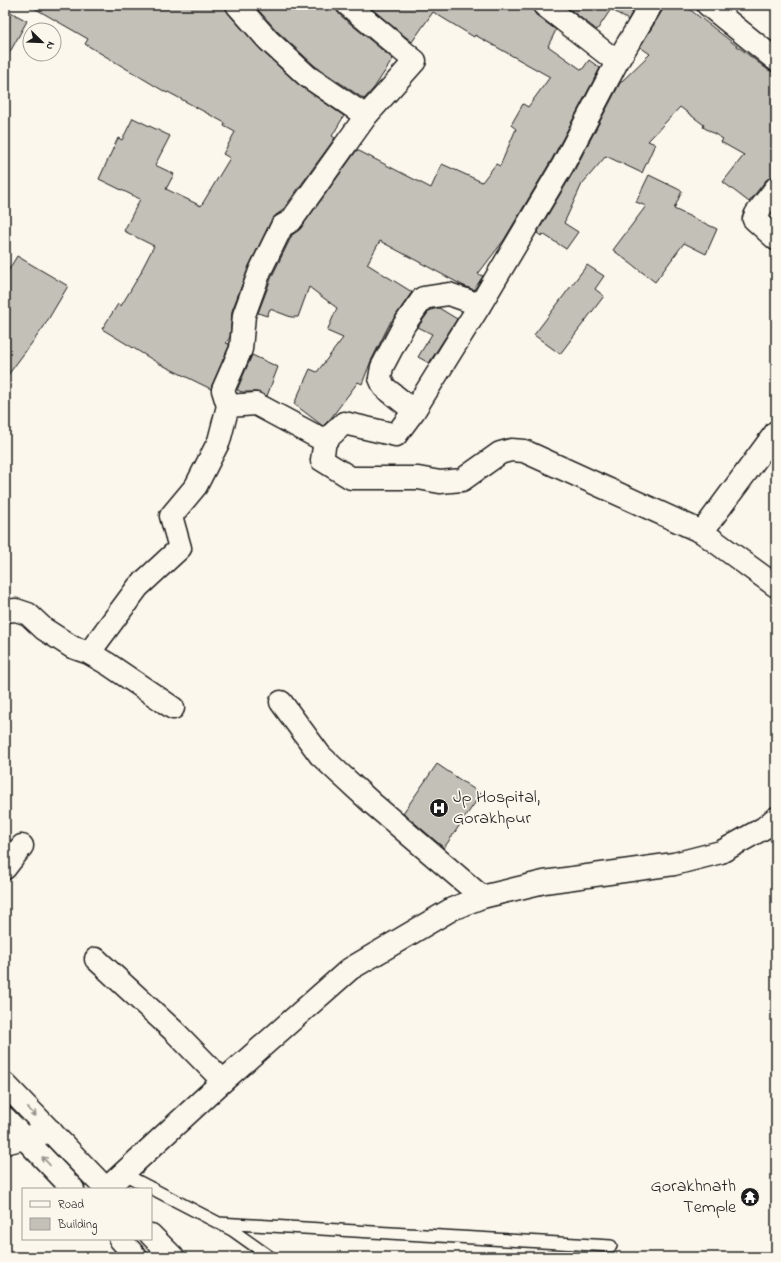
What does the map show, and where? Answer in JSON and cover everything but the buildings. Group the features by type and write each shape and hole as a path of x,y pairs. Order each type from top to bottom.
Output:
{"street":[{"path":"237,5 268,40 307,76 366,116"},
{"path":"89,653 138,587 180,548 171,516 196,486 220,441 228,406 223,390 241,349 244,315 260,271 282,226 291,221 366,116 415,61 348,5"},
{"path":"544,5 617,62"},
{"path":"651,5 617,62 563,165 480,305 414,411 396,435 344,423 325,441 322,460 351,478 418,478 440,482 462,480 500,453 511,450 524,451 702,532 776,586"},
{"path":"708,5 776,60"},
{"path":"776,188 756,214 754,219 776,239"},
{"path":"414,411 384,387 380,378 382,367 404,325 423,298 449,294 480,305"},
{"path":"228,406 256,404 325,441"},
{"path":"702,532 776,432"},
{"path":"5,611 16,610 28,614 44,629 72,647 89,653 108,664 173,708"},
{"path":"281,702 320,755 373,804 482,897"},
{"path":"107,1188 223,1081 350,969 452,909 482,897 544,882 674,864 721,852 764,828 776,818"},
{"path":"5,868 22,846"},
{"path":"96,959 175,1032 223,1081"},
{"path":"5,1084 105,1188"},
{"path":"5,1118 15,1140 72,1188"},
{"path":"15,1140 51,1131"},
{"path":"152,1236 173,1257"},
{"path":"121,1240 136,1257"}],"lane":[{"path":"124,1174 151,1188"},
{"path":"152,1189 232,1230 270,1257"},
{"path":"218,1223 611,1246"}],"place":[{"name":"Jp Hospital, Gorakhpur","path":"439,808"},
{"name":"Gorakhnath Temple","path":"750,1197"}]}
